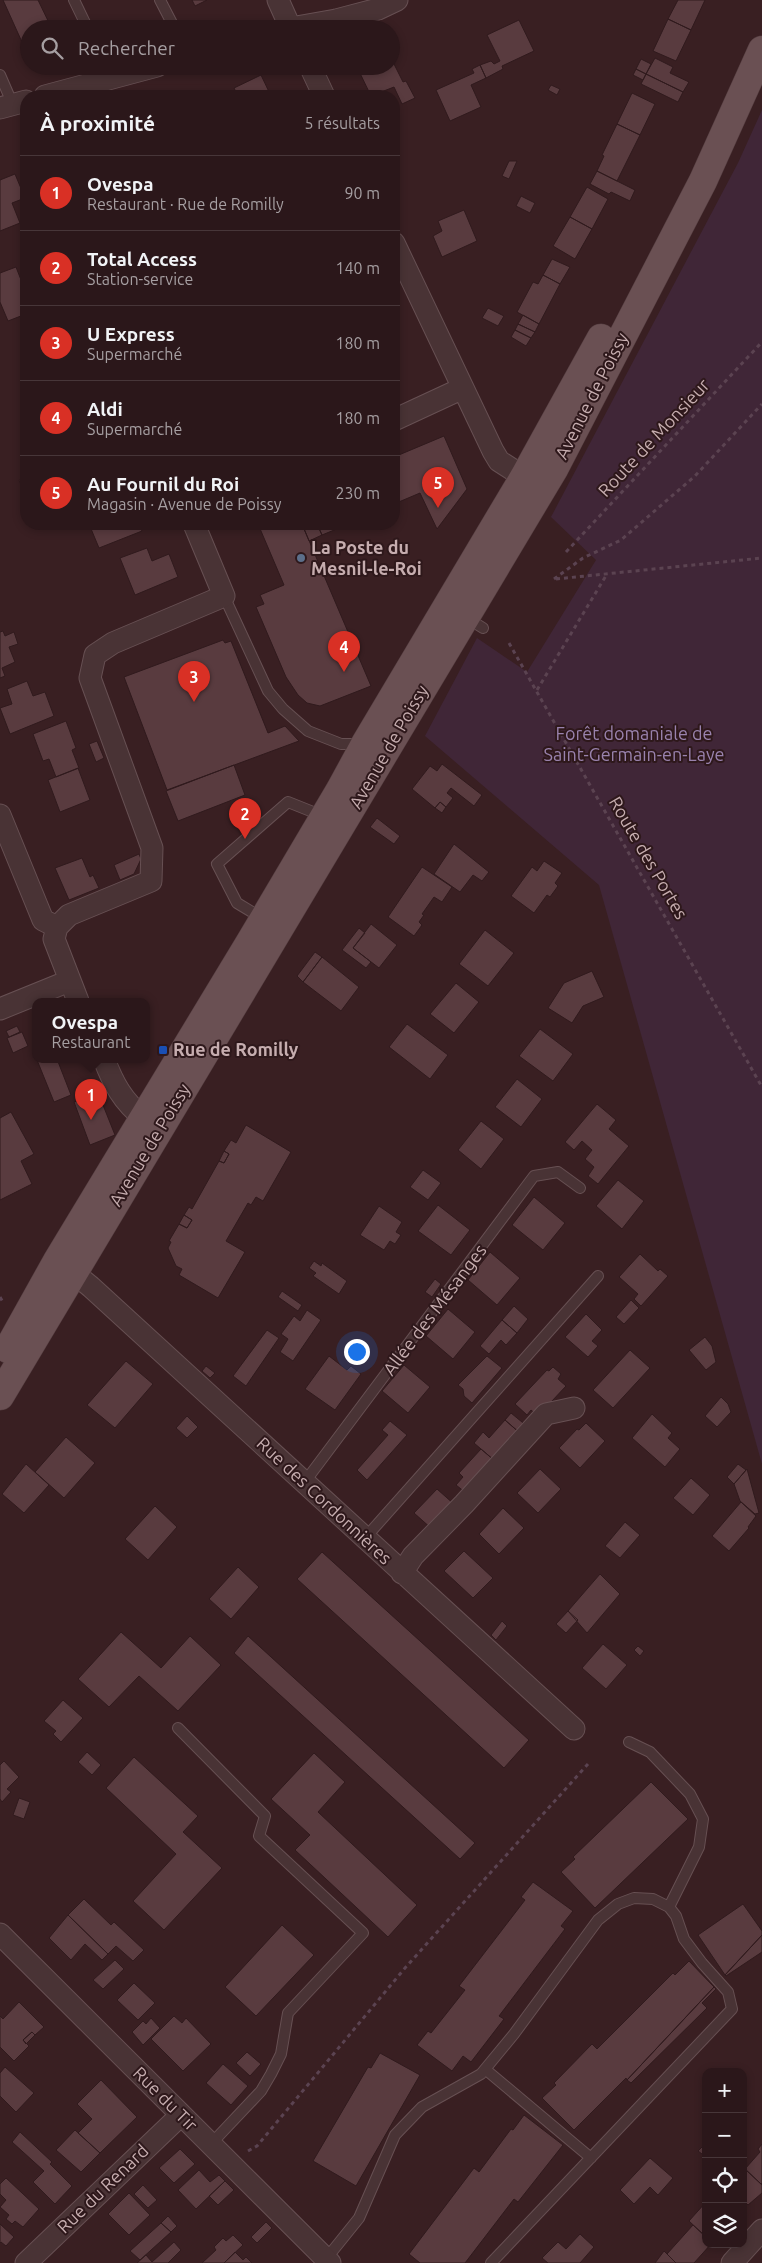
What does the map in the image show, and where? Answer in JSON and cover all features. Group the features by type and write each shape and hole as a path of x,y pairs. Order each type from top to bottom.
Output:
{"main road":[{"name":"Avenue de Poissy","path":"0,1363 66,1267 534,482 703,181 762,50"},
{"name":"Avenue de Poissy","path":"374,749 474,623 534,482"},
{"name":"Avenue de Poissy","path":"153,1122 263,919 333,822"},
{"name":"Avenue de Poissy","path":"0,1396 66,1267"}],"street":[{"path":"278,0 286,20"},
{"path":"333,20 378,9 397,0"},
{"path":"59,90 103,75"},
{"path":"314,75 321,90"},
{"path":"400,256 493,451 499,461 534,482"},
{"path":"400,417 463,388"},
{"path":"77,998 54,939 57,927 69,915 151,881 152,848 90,678 95,655 113,643 224,596 196,530"},
{"path":"0,815 43,920 57,927"},
{"path":"0,1009 69,981"},
{"path":"106,1063 115,1086 123,1098 153,1122"},
{"name":"Rue des Cordonnières","path":"66,1267 91,1287 574,1729"},
{"path":"402,1572 414,1556 546,1414 574,1408"},
{"name":"Rue du Tir","path":"0,1934 328,2261"},
{"name":"Rue du Renard","path":"26,2263 181,2116"},
{"path":"732,2263 762,2230"}],"lane":[{"path":"74,0 84,20"},
{"path":"160,0 170,20"},
{"path":"0,75 20,98"},
{"path":"224,596 268,691 283,709 308,731 341,744 374,749"},
{"path":"263,919 237,903 217,864 288,802 333,822"},
{"name":"Allée des Mésanges","path":"304,1483 534,1176 558,1172 580,1188"},
{"path":"366,1538 598,1276"},
{"path":"178,1728 265,1816 260,1836 363,1933 288,2013 280,2054 271,2074 261,2091 217,2151"},
{"path":"629,1742 650,1752 690,1794 703,1819 699,1847 669,1907"},
{"path":"328,2261 359,2218 395,2135 422,2107 481,2074 486,2069 598,1920 618,1904 634,1898 653,1899 669,1907 676,1916 684,1939 728,1992 732,2009 491,2263"},
{"path":"486,2069 591,2158"}],"path":[{"name":"Route de Monsieur","path":"566,552 762,342"},
{"path":"762,404 695,476 621,540 583,558 554,579 762,558"},
{"path":"537,690 607,574"},
{"name":"Route des Portes","path":"508,642 762,1087"},
{"path":"217,2151 242,2154 256,2146 405,1968 588,1764"}],"green space":[{"name":"Forêt domaniale de Saint-Germain-en-Laye","path":"762,110 762,1464 599,885 425,736 477,638 527,672 596,560 551,517 738,163"}],"building":[{"path":"3,0 38,0 48,20 20,20 20,38"},
{"path":"192,0 207,0 195,6"},
{"path":"678,0 705,0 691,30 668,19"},
{"path":"668,19 691,30 676,61 653,51"},
{"path":"519,20 534,51 502,66 503,69 486,78 480,65 491,61 494,64 500,61 487,35"},
{"path":"655,58 673,67 670,73 689,82 683,92 646,74"},
{"path":"641,59 651,64 646,74 636,69"},
{"path":"480,65 486,78 471,85 481,107 450,121 436,90 474,73 472,69"},
{"path":"636,69 646,74 643,80 633,75"},
{"path":"646,74 683,92 678,102 641,84"},
{"path":"261,75 268,90 235,90 234,88"},
{"path":"361,75 400,75 403,82 406,81 415,98 402,104 400,90 395,90 394,87 386,90 368,90"},
{"path":"551,85 560,89 557,95 548,90"},
{"path":"632,93 655,104 640,135 617,124"},
{"path":"617,124 640,135 617,181 597,171 604,156 602,155"},
{"path":"509,161 517,161 509,179 502,176"},
{"path":"597,171 635,190 630,201 611,192 609,194 590,184"},
{"path":"15,174 20,186 20,200 12,203 20,223 0,231 0,180"},
{"path":"587,187 608,199 592,229 570,217"},
{"path":"521,196 535,203 530,213 516,206"},
{"path":"464,210 477,241 442,257 433,236 442,231 438,221"},
{"path":"570,217 592,229 575,259 553,246"},
{"path":"552,259 570,267 560,284 543,275"},
{"path":"16,267 20,277 20,316 8,321 0,302 0,273"},
{"path":"543,275 560,284 539,324 517,312 533,282 538,284"},
{"path":"488,308 504,316 498,326 482,318"},
{"path":"523,315 539,324 535,332 518,324"},
{"path":"518,324 535,332 531,338 515,330"},
{"path":"515,330 531,338 526,346 511,337"},
{"path":"444,436 467,489 437,529 420,493 400,501 400,454"},
{"path":"92,530 142,531 99,548"},
{"path":"261,530 305,530 371,686 320,706 307,703 298,695 286,677 256,607 264,604 260,595 284,585"},
{"path":"304,530 320,530 322,535 309,541"},
{"path":"320,530 334,530 322,535"},
{"path":"147,548 152,561 169,554 178,577 135,595 120,558"},
{"path":"3,631 5,636 14,632 18,644 9,647 15,662 2,668 5,676 0,678 0,632"},
{"path":"223,640 225,643 231,641 268,733 285,726 299,741 167,790 124,677"},
{"path":"27,681 33,696 45,692 54,716 10,734 0,708 12,704 7,689"},
{"path":"66,721 76,748 72,750 79,768 56,777 49,759 43,761 33,734"},
{"path":"97,741 104,758 96,762 89,744"},
{"path":"442,764 482,795 474,806 451,788 447,793 453,798 446,807 440,802 435,808 412,789 430,766 437,771"},
{"path":"234,765 245,795 178,821 166,791"},
{"path":"78,768 90,800 60,812 48,780"},
{"path":"440,802 446,807 442,813 435,808"},
{"path":"377,818 400,836 394,844 370,827"},
{"path":"454,844 489,872 482,881 473,875 460,892 434,874"},
{"path":"139,854 141,859 134,874 120,880 114,865"},
{"path":"82,858 90,877 93,875 99,888 69,900 55,868"},
{"path":"544,861 562,873 555,883 558,886 550,897 547,895 534,913 511,896 532,867 537,871"},
{"path":"422,867 452,887 442,902 434,897 422,914 424,915 419,922 422,925 414,936 388,917"},
{"path":"371,924 397,945 379,968 353,948"},
{"path":"359,928 365,933 353,948 371,962 366,968 342,950"},
{"path":"485,930 514,953 488,986 459,964"},
{"path":"315,952 322,957 303,982 297,976"},
{"path":"322,957 359,987 341,1011 303,982"},
{"path":"592,971 604,997 583,1006 572,1023 548,1008 564,983"},
{"path":"456,983 479,1002 454,1033 430,1014"},
{"path":"407,1024 448,1055 430,1079 389,1047"},
{"path":"17,1026 20,1032 9,1037 6,1031"},
{"path":"540,1029 573,1054 553,1081 519,1056"},
{"path":"22,1032 28,1046 13,1053 7,1038"},
{"path":"38,1063 59,1063 71,1095 54,1102"},
{"path":"517,1079 542,1099 521,1127 495,1107"},
{"path":"96,1094 98,1100 101,1100 115,1135 90,1145 74,1102"},
{"path":"597,1104 616,1120 609,1129 629,1146 598,1184 588,1176 594,1167 585,1159 592,1150 582,1141 574,1150 565,1142"},
{"path":"11,1112 34,1154 21,1161 32,1184 0,1200 0,1118"},
{"path":"481,1121 504,1139 481,1169 458,1150"},
{"path":"246,1125 291,1152 263,1201 256,1197 251,1205 248,1203 226,1241 245,1252 218,1298 179,1275 182,1269 176,1266 168,1248 171,1242 169,1241 179,1224 187,1228 192,1220 184,1215 189,1207 192,1209 219,1161 224,1163 229,1154 224,1151 231,1140 236,1143"},
{"path":"224,1151 229,1154 224,1163 219,1161"},
{"path":"423,1170 441,1183 428,1200 410,1187"},
{"path":"618,1180 644,1201 622,1229 596,1206"},
{"path":"534,1197 565,1223 543,1250 512,1225"},
{"path":"438,1205 470,1230 451,1255 418,1231"},
{"path":"379,1206 402,1222 396,1232 401,1235 395,1244 390,1241 384,1250 360,1235"},
{"path":"184,1215 192,1220 187,1228 179,1224"},
{"path":"490,1252 520,1278 497,1305 468,1280"},
{"path":"640,1254 658,1271 660,1269 668,1276 641,1306 634,1299 638,1294 619,1277"},
{"path":"314,1261 321,1266 322,1263 347,1281 339,1294 313,1276 316,1273 309,1268"},
{"path":"435,1279 441,1284 432,1297 425,1292"},
{"path":"282,1291 302,1305 298,1311 278,1297"},
{"path":"631,1300 639,1308 624,1324 616,1317"},
{"path":"514,1306 528,1319 517,1333 502,1320"},
{"path":"448,1309 475,1332 453,1359 426,1336"},
{"path":"307,1310 321,1320 293,1361 280,1352 288,1339 281,1334 294,1316 300,1321"},
{"path":"586,1314 602,1330 592,1341 598,1346 588,1357 565,1337"},
{"path":"502,1320 517,1333 506,1345 501,1340 489,1354 480,1346"},
{"path":"267,1330 279,1338 246,1386 233,1376"},
{"path":"705,1337 712,1346 716,1362 706,1370 689,1350"},
{"path":"630,1350 650,1368 613,1408 593,1390"},
{"path":"329,1356 347,1370 351,1366 361,1374 335,1410 305,1389"},
{"path":"487,1356 502,1368 472,1403 464,1396 463,1389 458,1385"},
{"path":"126,1361 153,1384 115,1428 87,1405"},
{"path":"404,1365 430,1387 408,1413 382,1391"},
{"path":"206,1366 215,1373 210,1378 202,1371"},
{"path":"553,1367 561,1374 558,1379 566,1386 538,1416 531,1410 527,1415 515,1404 547,1370 549,1371"},
{"path":"721,1397 728,1404 731,1412 717,1427 705,1416"},
{"path":"511,1413 528,1427 521,1434 505,1420"},
{"path":"652,1414 672,1433 668,1438 680,1449 665,1467 632,1438"},
{"path":"187,1416 198,1427 187,1438 176,1428"},
{"path":"505,1420 521,1434 495,1461 474,1443 483,1432 489,1438"},
{"path":"390,1421 407,1435 367,1480 357,1470 388,1435 382,1430"},
{"path":"586,1423 605,1441 580,1468 559,1448 577,1429 579,1430"},
{"path":"66,1437 95,1463 64,1498 35,1472"},
{"path":"481,1449 495,1461 466,1493 456,1485 463,1477 459,1473"},
{"path":"26,1464 49,1485 24,1513 2,1494"},
{"path":"738,1464 746,1470 734,1484 727,1477"},
{"path":"540,1469 561,1489 538,1513 517,1493"},
{"path":"747,1469 759,1513 755,1514 740,1501 734,1484"},
{"path":"691,1478 710,1495 693,1515 673,1498"},
{"path":"437,1489 455,1505 432,1529 414,1513"},
{"path":"741,1502 756,1516 749,1528 729,1551 712,1536"},
{"path":"155,1506 177,1527 148,1560 125,1539"},
{"path":"503,1508 524,1528 499,1554 479,1534"},
{"path":"625,1522 640,1535 620,1558 605,1546"},
{"path":"464,1551 493,1578 473,1598 444,1571"},
{"path":"322,1552 529,1740 504,1768 297,1579"},
{"path":"238,1567 259,1587 231,1619 209,1599"},
{"path":"600,1574 620,1594 587,1633 568,1611"},
{"path":"568,1611 578,1620 566,1633 556,1624"},
{"path":"502,1621 507,1626 496,1640 491,1635"},
{"path":"121,1632 161,1668 190,1636 221,1665 178,1711 139,1676 109,1707 78,1679"},
{"path":"248,1636 475,1843 460,1859 234,1653"},
{"path":"603,1644 627,1665 606,1689 582,1668"},
{"path":"638,1646 644,1651 640,1656 634,1650"},
{"path":"63,1700 83,1718 61,1742 53,1734 56,1731 44,1721"},
{"path":"87,1752 101,1765 92,1775 78,1762"},
{"path":"314,1753 345,1782 318,1812 417,1905 388,1937 295,1850 310,1835 271,1799"},
{"path":"134,1757 198,1816 183,1832 222,1868 164,1930 133,1901 176,1854 106,1788"},
{"path":"4,1761 19,1777 7,1789 11,1792 2,1802 0,1799 0,1765"},
{"path":"651,1782 688,1819 595,1908 561,1872 575,1859 573,1857"},
{"path":"19,1798 30,1802 24,1819 13,1815"},
{"path":"533,1882 573,1911 561,1926 565,1929 499,2016 504,2019 471,2062 463,2056 452,2071 417,2045 428,2031 431,2033 465,1990 459,1986 525,1900 521,1897"},
{"path":"84,1899 111,1925 114,1922 144,1950 133,1961 116,1946 108,1954 68,1915"},
{"path":"743,1904 762,1931 762,1935 725,1975 698,1935"},
{"path":"68,1915 108,1954 102,1960 85,1944 71,1960 49,1938"},
{"path":"282,1925 314,1955 256,2016 225,1987"},
{"path":"762,1935 762,1952 726,1976 725,1975"},
{"path":"115,1960 124,1969 103,1989 93,1980"},
{"path":"689,1961 714,1987 627,2080 626,2078 574,2130 542,2098 592,2044 597,2049 673,1973 675,1975"},
{"path":"134,1983 155,2003 138,2020 117,2000"},
{"path":"714,1987 716,1989 702,2003 707,2008 631,2083 627,2080"},
{"path":"19,2002 44,2027 35,2035 32,2032 23,2040 29,2046 14,2061 0,2047 0,2016 3,2019"},
{"path":"174,2016 182,2023 186,2018 211,2044 183,2071 151,2039"},
{"path":"151,2018 160,2028 143,2045 132,2032 143,2021 146,2024"},
{"path":"32,2032 35,2035 26,2044 23,2040"},
{"path":"247,2052 261,2064 250,2076 236,2063"},
{"path":"380,2053 420,2075 356,2186 313,2161 368,2067 371,2068"},
{"path":"223,2064 248,2086 231,2105 206,2083"},
{"path":"5,2067 34,2093 16,2112 0,2096 0,2073"},
{"path":"101,2080 137,2117 100,2153 78,2133 92,2119 77,2104"},
{"path":"524,2115 563,2145 518,2202 514,2199 465,2263 420,2263 409,2254 474,2168 479,2172 511,2129 513,2130"},
{"path":"75,2130 100,2153 81,2172 56,2150"},
{"path":"20,2132 52,2162 50,2164 72,2186 55,2204 33,2182 44,2171 12,2142"},
{"path":"762,2144 761,2184 747,2171 747,2167 760,2152 758,2149"},
{"path":"180,2149 195,2164 174,2183 159,2168"},
{"path":"650,2158 673,2178 658,2195 650,2187 634,2204 620,2190"},
{"path":"199,2170 210,2182 219,2175 225,2181 196,2209 178,2190"},
{"path":"747,2171 762,2185 762,2193 748,2205"},
{"path":"6,2178 39,2209 23,2227 15,2221 12,2224 6,2219 9,2215 0,2207 6,2200 0,2194 0,2184"},
{"path":"225,2181 234,2190 218,2205 209,2196"},
{"path":"143,2185 157,2200 148,2208 134,2194"},
{"path":"129,2193 150,2215 129,2235 108,2214"},
{"path":"702,2206 702,2233 689,2221"},
{"path":"168,2216 177,2226 171,2232 161,2223"},
{"path":"266,2222 272,2228 257,2243 251,2237"},
{"path":"161,2223 171,2232 140,2260 130,2251"},
{"path":"0,2224 14,2237 6,2246 0,2243"},
{"path":"693,2225 702,2233 702,2248 707,2248 694,2263 676,2263 667,2254"},
{"path":"580,2234 594,2247 580,2263 548,2263 542,2258 558,2242 566,2249"},
{"path":"233,2235 243,2245 224,2263 202,2263 216,2250 214,2247 223,2238 226,2241"},
{"path":"174,2242 181,2250 168,2263 137,2263 146,2255 152,2262"},
{"path":"664,2251 676,2263 655,2263"},
{"path":"235,2252 243,2260 246,2257 252,2263 224,2263"}],"place":[{"name":"Au Fournil du Roi","path":"438,508"},
{"name":"La Poste du Mesnil-le-Roi","path":"301,558"},
{"name":"Aldi","path":"344,672"},
{"name":"U Express","path":"194,702"},
{"name":"Total Access","path":"245,839"},
{"name":"Rue de Romilly","path":"163,1050"},
{"name":"Ovespa","path":"91,1120"}]}
